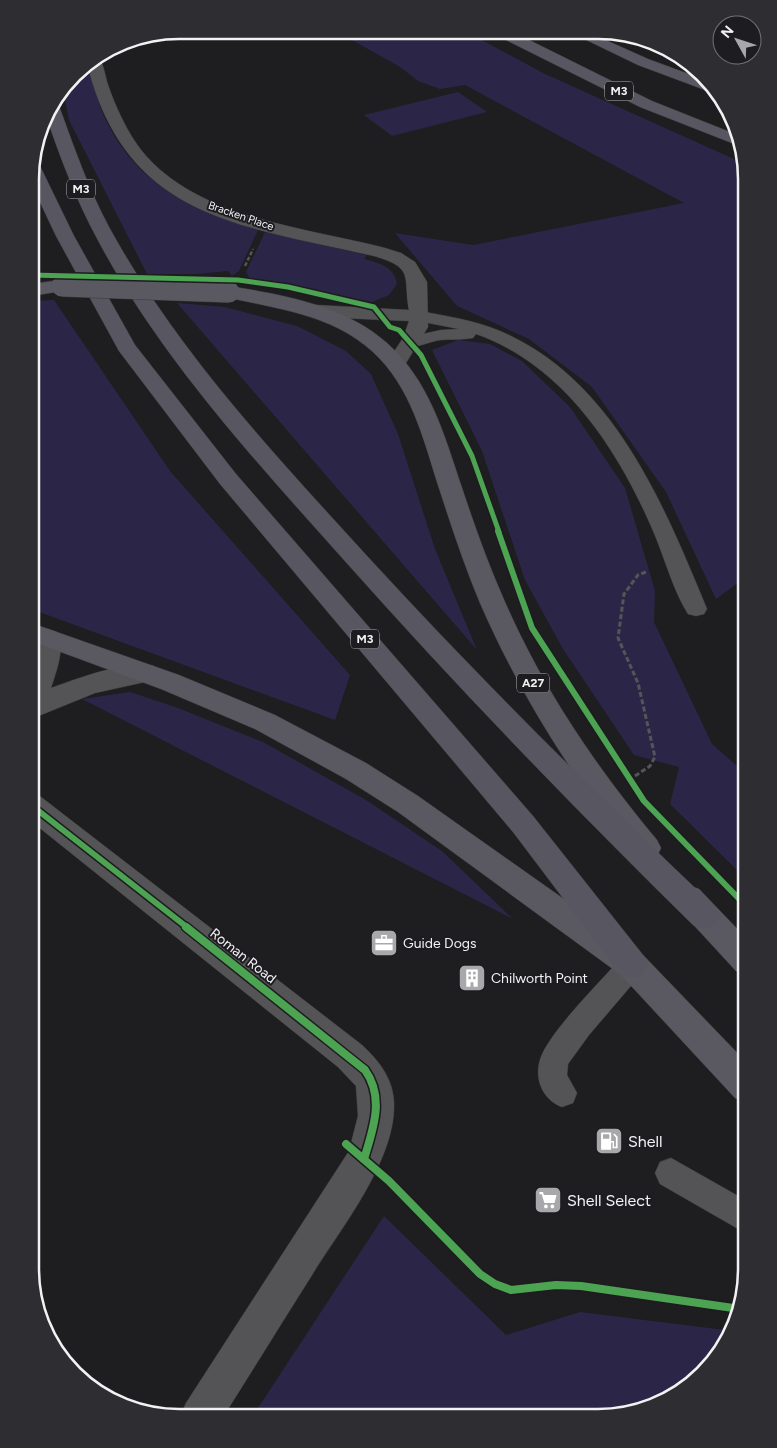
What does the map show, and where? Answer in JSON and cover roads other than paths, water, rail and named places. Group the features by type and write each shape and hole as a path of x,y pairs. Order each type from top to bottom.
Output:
{"highway":[{"name":"M3","path":"514,39 646,104 732,139"},
{"path":"592,39 643,62 702,84"},
{"name":"M3","path":"53,116 67,158 110,244 152,311 232,417 308,505 471,684 636,851 704,916"},
{"name":"M3","path":"39,181 65,236 126,347 228,478 523,824 632,965"}],"main road":[{"name":"A27","path":"39,289 62,286 229,292 272,299 316,311 348,326 367,338 403,353 413,388 425,415 493,602 516,652 541,697 583,763 633,833 704,916 738,952"},
{"path":"39,635 145,673 265,722 356,771 463,843 632,965 738,1077"}],"street":[{"name":"Bracken Place","path":"95,67 106,100 114,117 145,165 187,194 265,226 377,251 400,259 407,264 418,278 420,316"},
{"path":"316,311 420,316 417,328 403,353"},
{"path":"39,635 46,665 39,686"},
{"path":"39,705 67,691 98,681 145,673"},
{"name":"Roman Road","path":"39,812 350,1056 367,1073 376,1094 375,1121 364,1159 205,1409"}],"lane":[{"path":"420,316 482,331 517,346 554,371 610,434 641,482 696,609"},
{"path":"403,353 441,334 465,334 488,337 517,346"},
{"path":"562,1093 552,1078 554,1060 579,1026 632,965"},
{"path":"671,1173 738,1213"}],"place":[{"name":"Guide Dogs","path":"384,943"},
{"name":"Chilworth Point","path":"472,978"},
{"name":"Shell","path":"609,1141"},
{"name":"Shell Select","path":"548,1200"}]}
